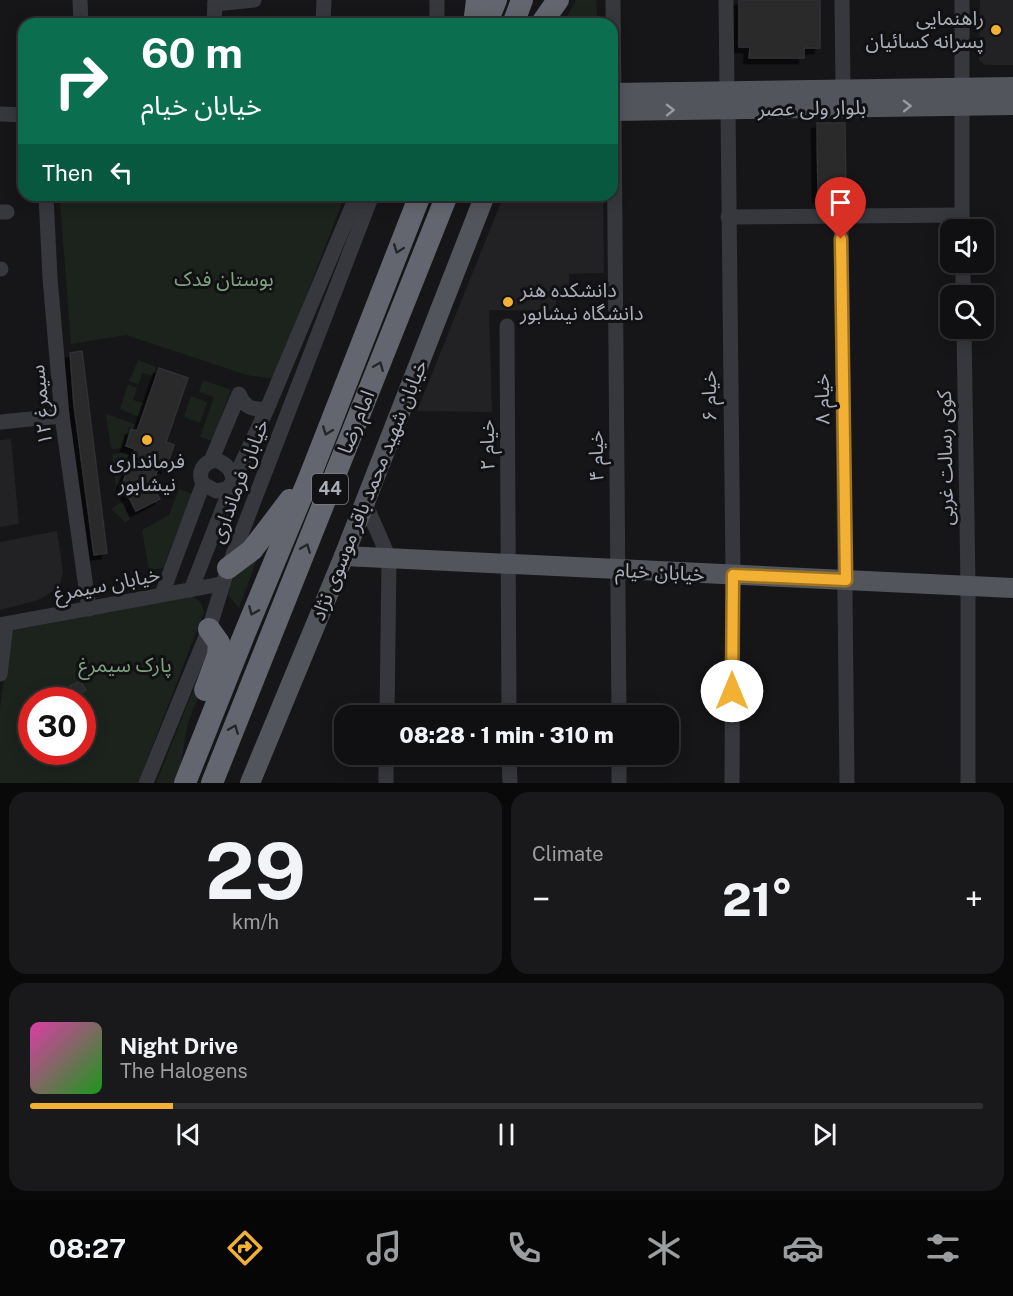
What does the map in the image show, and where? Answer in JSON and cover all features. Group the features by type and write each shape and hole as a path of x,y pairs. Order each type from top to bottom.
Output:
{"highway":[{"path":"475,18 477,0"},
{"path":"488,18 496,0"},
{"path":"515,18 522,0"},
{"path":"545,18 558,0"},
{"name":"امام رضا","path":"188,777 244,634 310,476 418,201"},
{"name":"امام رضا","path":"212,783 445,201"},
{"path":"225,576 252,550 310,476"},
{"path":"188,777 192,725 218,656 219,643 209,629"}],"main road":[{"name":"بلوار ولی عصر","path":"618,102 963,96 1013,87"},
{"name":"بلوار ولی عصر","path":"728,100 843,89 963,96 1013,105"},
{"name":"خیابان شهید محمد باقر موسوی نژاد","path":"250,783 344,556 483,201"},
{"name":"خیابان خیام","path":"344,556 1013,588"}],"street":[{"path":"80,0 81,18"},
{"path":"214,18 215,2 254,0"},
{"path":"323,18 324,0"},
{"path":"436,18 437,0"},
{"name":"خیام ۴","path":"612,0 612,18"},
{"name":"خیام ۶","path":"726,0 733,575 732,783"},
{"path":"842,0 843,89"},
{"path":"962,0 962,219"},
{"path":"0,114 18,115"},
{"name":"سیمرغ ۱۲","path":"45,201 62,416 89,609"},
{"path":"191,590 233,482 267,409 354,201"},
{"name":"خیابان فرمانداری","path":"146,783 209,629 225,576 370,201"},
{"name":"خیام ۴","path":"614,201 619,705"},
{"path":"728,217 841,216 940,221"},
{"name":"خیام ۸","path":"841,216 847,783"},
{"name":"خیام ۲","path":"507,326 509,705"},
{"name":"کوی رسالت غربی","path":"964,339 968,783"},
{"path":"211,461 239,394 246,406 254,410 267,409"},
{"path":"0,422 62,416"},
{"path":"162,594 203,484 201,470 203,466 216,460 225,464 231,472 233,482"},
{"path":"203,484 216,491 227,489 233,482"},
{"path":"364,503 389,558 387,705"},
{"name":"خیابان سیمرغ","path":"3,625 191,590 225,576"},
{"path":"0,674 3,625"},
{"path":"509,765 510,783"},
{"path":"619,765 619,783"}],"shaded area":[{"name":"راهنمایی پسرانه کسائیان","path":"980,0 1013,0 1013,65 985,65 979,60"},
{"name":"دانشکده هنر دانشگاه نیشابور","path":"502,201 603,201 604,273 569,274 569,293 556,295 556,311 489,310 492,412 417,411"},
{"path":"11,439 19,524 0,527 0,440"},
{"path":"57,531 63,572 60,584 38,600 0,610 0,542"}],"green space":[{"path":"576,0 596,0 598,18 566,18"},
{"name":"بوستان فدک","path":"60,201 343,201 274,379 247,375 126,335 71,344"},
{"path":"138,360 156,367 153,376 143,373 138,384 129,381"},
{"path":"203,380 231,390 212,441 200,437 214,397 199,392"},
{"path":"128,385 137,388 133,400 144,403 140,417 120,409"},
{"path":"191,396 207,402 200,423 184,417"},
{"path":"106,414 137,425 136,429 129,427 122,448 111,449"},
{"path":"130,452 121,482 116,486 112,454"},
{"path":"179,489 192,494 163,568 149,570 142,530 169,515"},
{"path":"127,499 130,505 125,509 130,519 125,522 111,509"},
{"path":"259,554 239,608 228,595 234,575"},
{"name":"پارک سیمرغ","path":"185,597 200,602 204,612 138,783 0,783 0,709 10,631"},
{"path":"205,661 211,663 188,723 180,768 174,783 156,783"}],"building":[{"path":"739,0 820,0 820,48 804,48 804,58 749,58 750,47 739,47"},
{"path":"817,123 845,123 846,196 818,197"},
{"path":"82,351 107,553 94,555 74,405 70,353"},
{"name":"فرمانداری نیشابور","path":"159,368 188,378 166,442 174,445 166,468 159,466 152,485 160,499 136,511 122,485 135,449 126,446 131,429 137,431"},
{"path":"80,681 84,687 71,687"}],"place":[{"name":"راهنمایی پسرانه کسائیان","path":"996,30"},
{"name":"دانشکده هنر دانشگاه نیشابور","path":"508,302"},
{"name":"فرمانداری نیشابور","path":"147,440"}],"route":[{"path":"732,691 733,575 846,580 841,239"}]}
